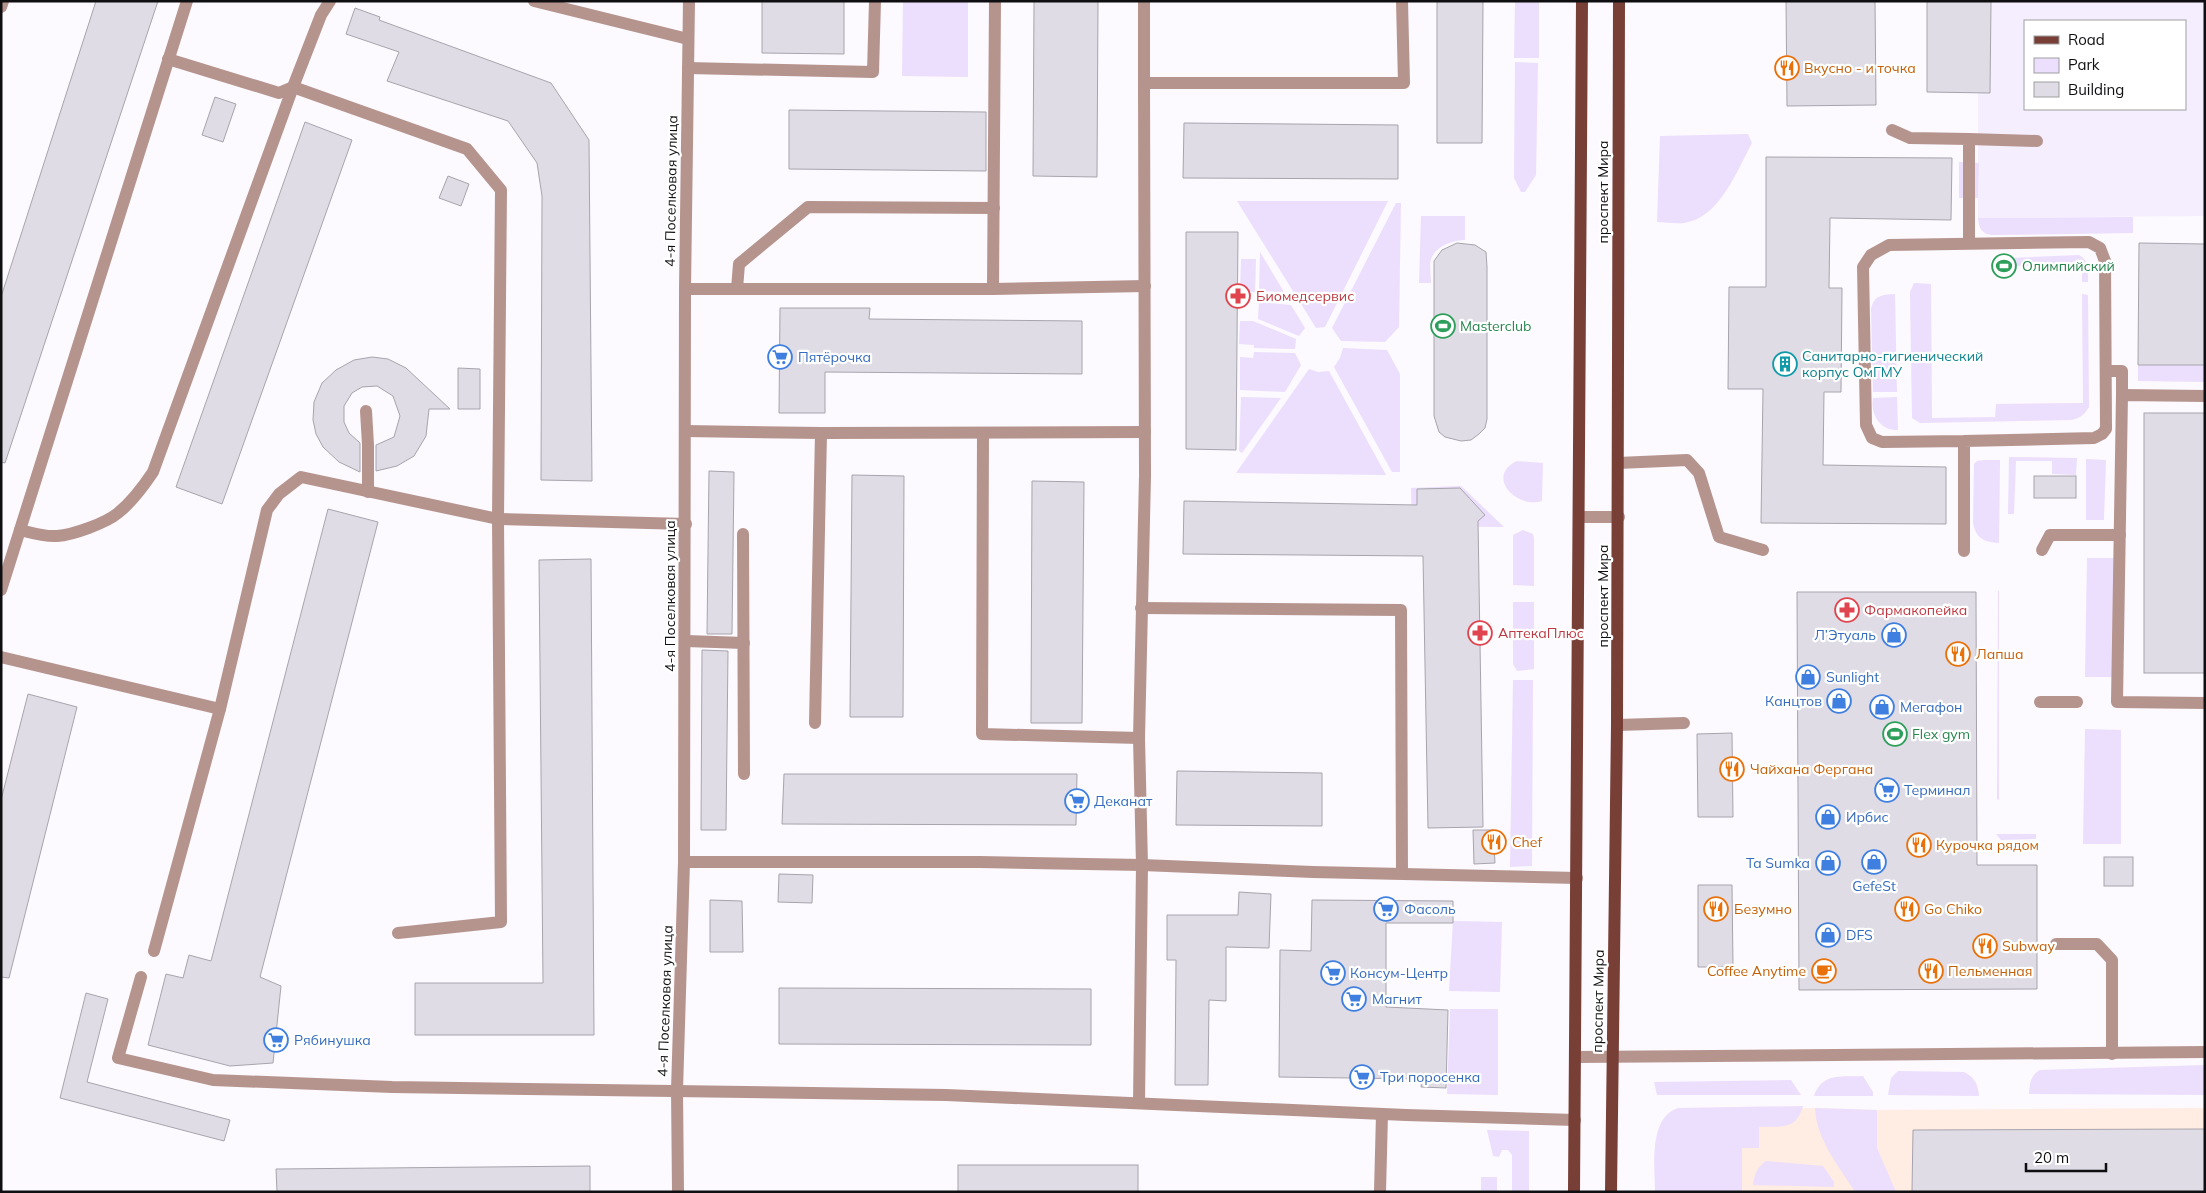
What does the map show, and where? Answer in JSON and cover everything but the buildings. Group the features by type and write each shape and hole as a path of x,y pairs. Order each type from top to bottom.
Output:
{"main road":[{"name":"проспект Мира","path":"1574,1192 1578,878 1582,1"},
{"name":"проспект Мира","path":"1610,1192 1618,725 1619,1"}],"street":[{"path":"1,7 3,1"},
{"path":"1,590 187,1"},
{"path":"20,530 58,536 86,529 117,515 137,496 153,472 293,87 321,15 330,1"},
{"path":"534,1 688,39"},
{"name":"4-я Поселковая улица","path":"678,1192 677,1090 684,862 686,641 685,289 689,1"},
{"path":"688,68 873,72 875,1"},
{"path":"993,289 996,1"},
{"path":"1139,1103 1142,865 1139,738 1145,432 1144,1"},
{"path":"1144,83 1404,83 1402,1"},
{"path":"168,59 279,93 293,87 466,149 501,190 498,519 500,922 398,933"},
{"path":"1892,130 1910,138 2037,140"},
{"path":"1969,139 1969,242"},
{"path":"736,289 739,264 808,207 994,208"},
{"path":"2089,242 2100,248 2105,261 2106,371 2106,429 2102,434 2094,438 1882,442 1872,438 1866,424 1863,267 1872,255 1889,244 2089,242"},
{"path":"685,289 993,289 1145,286"},
{"path":"2106,371 2122,371 2117,702 2205,703"},
{"path":"2122,395 2205,396"},
{"path":"366,411 368,492"},
{"path":"685,431 820,433 1145,432"},
{"path":"983,432 982,734 1139,738"},
{"path":"815,723 820,433"},
{"path":"1964,441 1964,551"},
{"path":"1618,462 1687,460 1699,473 1719,537 1763,550"},
{"path":"154,951 220,709 267,510 279,494 301,478 498,519 686,524"},
{"path":"1579,517 1619,517"},
{"path":"743,534 744,774"},
{"path":"2042,550 2050,535 2120,535"},
{"path":"1141,608 1401,610 1402,874"},
{"path":"686,641 744,643"},
{"path":"1,658 220,709"},
{"path":"2040,702 2077,702"},
{"path":"1618,725 1684,723"},
{"path":"684,862 980,862 1578,878"},
{"path":"2056,944 2097,944 2112,960 2112,1054"},
{"path":"141,977 118,1058 213,1080 392,1086 946,1095 1382,1114 1575,1120"},
{"path":"1576,1057 2205,1052"},
{"path":"1380,1192 1382,1114"}],"shaded area":[{"path":"1927,1 2205,1 2205,216 1978,218 1978,93 1927,92"},
{"path":"1815,1108 1877,1110 2205,1108 2205,1192 1676,1192 1676,1111"}],"green space":[{"path":"903,1 968,1 968,77 902,76"},
{"path":"1515,1 1539,1 1539,58 1514,58"},
{"path":"1515,62 1538,63 1536,175 1525,192 1521,192 1514,178"},
{"path":"1748,134 1752,143 1726,191 1708,212 1697,219 1684,223 1657,222 1660,136"},
{"path":"1959,162 1979,163 1978,198 1959,198"},
{"path":"1237,201 1388,201 1325,327 1316,328"},
{"path":"1396,203 1401,203 1399,327 1385,342 1341,341 1332,328"},
{"path":"1421,216 1465,216 1465,240 1455,241 1440,247 1433,254 1430,264 1431,283 1419,283"},
{"path":"2133,217 2133,233 1992,235 1982,230 1978,218"},
{"path":"1260,252 1284,292 1259,291"},
{"path":"2079,255 2087,263 2088,282 2082,282 2082,266 2007,266 2008,258"},
{"path":"1241,259 1256,259 1255,292 1240,291"},
{"path":"1914,283 1931,284 1932,418 1995,417 1996,404 2083,403 2082,294 2088,295 2089,407 2080,417 2071,420 1920,423 1912,418 1910,292"},
{"path":"1895,294 1897,392 1873,392 1872,304 1876,298"},
{"path":"1259,302 1291,305 1305,328 1299,336 1258,319"},
{"path":"1240,321 1253,321 1296,339 1295,349 1254,348 1254,345 1239,344"},
{"path":"1343,348 1387,350 1400,374 1400,472 1392,472 1334,367 1340,358"},
{"path":"1254,352 1295,353 1301,365 1285,392 1240,390 1240,357 1253,358"},
{"path":"2138,365 2205,365 2205,382 2138,381"},
{"path":"1309,369 1318,372 1329,371 1386,475 1236,473"},
{"path":"1241,397 1281,398 1242,453 1239,451"},
{"path":"1897,397 1898,430 1892,430 1881,425 1875,415 1872,404 1873,398"},
{"path":"2009,457 2077,458 2076,475 2052,474 2052,461 2016,461 2014,514 2008,514"},
{"path":"2086,459 2106,460 2104,520 2086,520"},
{"path":"2000,460 1999,543 1989,542 1978,536 1973,523 1974,464 1977,461"},
{"path":"1517,461 1543,463 1542,501 1532,502 1523,500 1514,496 1508,490 1504,482 1504,475 1508,467"},
{"path":"1461,486 1504,527 1412,526 1411,488"},
{"path":"1523,530 1533,534 1534,538 1534,586 1513,585 1513,535"},
{"path":"2087,558 2115,558 2114,677 2085,677"},
{"path":"1999,591 1999,800 1997,799"},
{"path":"1513,602 1534,602 1534,669 1517,671 1513,664"},
{"path":"1513,680 1533,680 1532,866 1510,867"},
{"path":"2085,729 2121,730 2121,844 2083,844"},
{"path":"1996,834 2036,834 2036,839 2001,840"},
{"path":"1453,921 1502,922 1500,992 1449,991"},
{"path":"1450,1009 1498,1009 1498,1095 1447,1094"},
{"path":"2205,1065 2205,1095 2029,1094 2032,1077 2040,1070"},
{"path":"1898,1071 1964,1072 1975,1082 1979,1096 1888,1095 1891,1078"},
{"path":"1840,1076 1863,1076 1873,1092 1873,1096 1814,1096 1818,1088 1827,1079"},
{"path":"1791,1080 1801,1095 1657,1095 1654,1082"},
{"path":"1803,1106 1796,1120 1786,1126 1759,1127 1759,1148 1742,1148 1742,1192 1655,1192 1655,1144 1662,1122 1668,1113 1678,1108"},
{"path":"1815,1108 1877,1110 1877,1148 1896,1192 1855,1192 1819,1131"},
{"path":"1487,1130 1529,1131 1529,1192 1512,1192 1512,1155 1508,1150 1502,1150 1499,1157 1493,1156"},
{"path":"1766,1161 1823,1166 1834,1182 1834,1187 1753,1185 1756,1172"},
{"path":"1481,1177 1497,1177 1497,1192 1481,1192"}],"place":[{"name":"Вкусно - и точка","path":"1787,68"},
{"name":"Олимпийский","path":"2004,266"},
{"name":"Биомедсервис","path":"1238,296"},
{"name":"Masterclub","path":"1443,326"},
{"name":"Пятёрочка","path":"780,357"},
{"name":"Санитарно-гигиенический корпус ОмГМУ","path":"1785,364"},
{"name":"Фармакопейка","path":"1847,610"},
{"name":"АптекаПлюс","path":"1480,633"},
{"name":"Л’Этуаль","path":"1894,635"},
{"name":"Лапша","path":"1958,654"},
{"name":"Sunlight","path":"1808,677"},
{"name":"Канцтов","path":"1839,701"},
{"name":"Мегафон","path":"1882,707"},
{"name":"Flex gym","path":"1895,734"},
{"name":"Чайхана Фергана","path":"1732,769"},
{"name":"Терминал","path":"1887,790"},
{"name":"Деканат","path":"1077,801"},
{"name":"Ирбис","path":"1828,817"},
{"name":"Chef","path":"1494,842"},
{"name":"Курочка рядом","path":"1919,845"},
{"name":"GefeSt","path":"1874,862"},
{"name":"Ta Sumka","path":"1828,863"},
{"name":"Фасоль","path":"1386,909"},
{"name":"Безумно","path":"1716,909"},
{"name":"Go Chiko","path":"1907,909"},
{"name":"DFS","path":"1828,935"},
{"name":"Subway","path":"1985,946"},
{"name":"Coffee Anytime","path":"1824,971"},
{"name":"Пельменная","path":"1931,971"},
{"name":"Консум-Центр","path":"1333,973"},
{"name":"Магнит","path":"1354,999"},
{"name":"Рябинушка","path":"276,1040"},
{"name":"Три поросенка","path":"1362,1077"}]}
